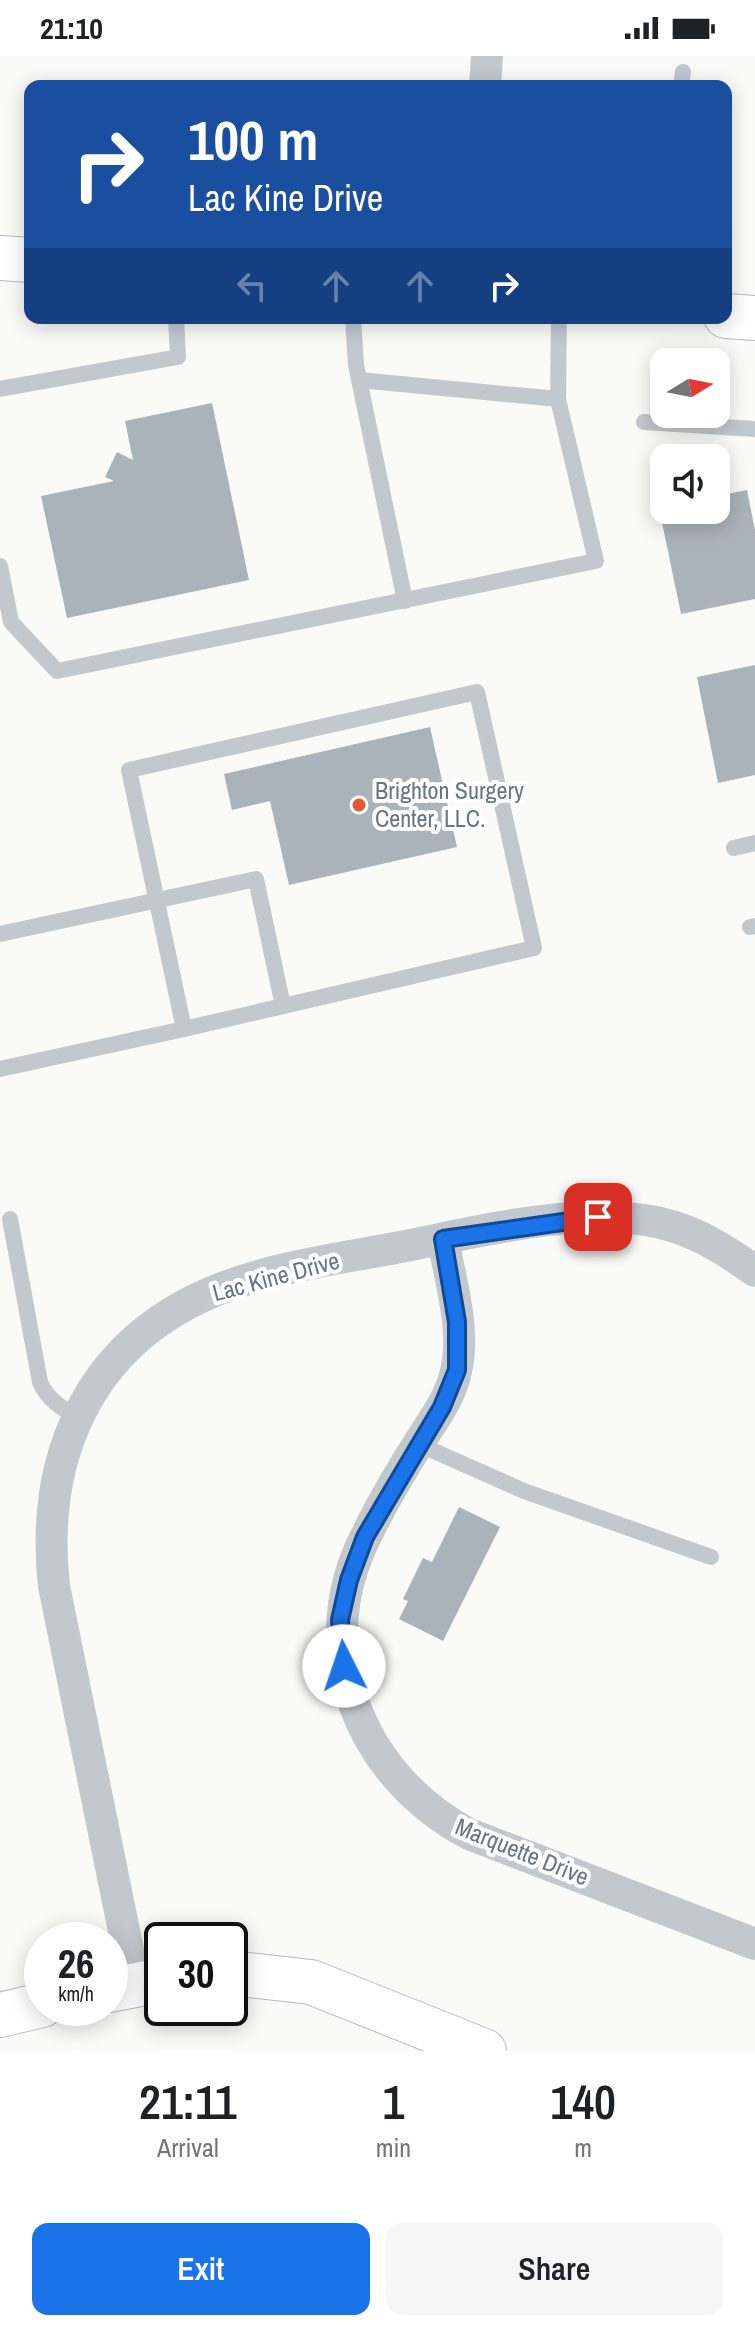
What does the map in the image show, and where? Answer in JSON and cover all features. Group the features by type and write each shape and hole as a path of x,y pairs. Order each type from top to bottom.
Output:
{"street":[{"path":"485,80 487,56"},
{"path":"0,258 24,260"},
{"path":"732,316 755,318"},
{"name":"Lac Kine Drive","path":"136,1985 54,1586 50,1551 55,1485 77,1417 98,1382 134,1343 168,1316 209,1293 285,1270 443,1239 561,1220 638,1220 675,1227 751,1260"},
{"name":"Marquette Drive","path":"443,1239 457,1322 457,1370 442,1407 365,1537 349,1580 340,1620 344,1666 355,1710 378,1754 410,1792 441,1819 469,1834 755,1944"},
{"path":"248,1975 311,1982 484,2051"},
{"path":"0,2015 24,2009"}],"lane":[{"path":"0,389 178,357 176,324"},
{"path":"354,324 359,380 405,601"},
{"path":"0,566 11,622 57,671 596,561 558,399 559,324"},
{"path":"359,380 558,399"},
{"path":"644,422 755,429"},
{"path":"0,1069 184,1029 534,948 477,692 129,770 184,1029"},
{"path":"734,848 755,843"},
{"path":"0,934 256,879 283,1006"},
{"path":"10,1219 40,1382 46,1395 58,1407 77,1417"},
{"path":"418,1444 524,1491 711,1557"}],"building":[{"path":"212,403 249,580 67,618 41,496 114,481 105,477 117,452 133,460 125,421"},
{"path":"747,490 755,530 755,599 681,614 662,524 730,524 730,493"},
{"path":"755,665 755,775 718,783 697,677"},
{"name":"Brighton Surgery Center, LLC.","path":"430,727 457,847 289,885 270,801 232,810 224,774"},
{"path":"459,1507 500,1527 443,1641 399,1619 408,1601 403,1599 423,1558 432,1562"}],"place":[{"name":"Brighton Surgery Center, LLC.","path":"359,805"}],"route":[{"path":"344,1666 340,1620 349,1580 365,1537 442,1407 457,1370 457,1322 443,1239 598,1217"}]}
